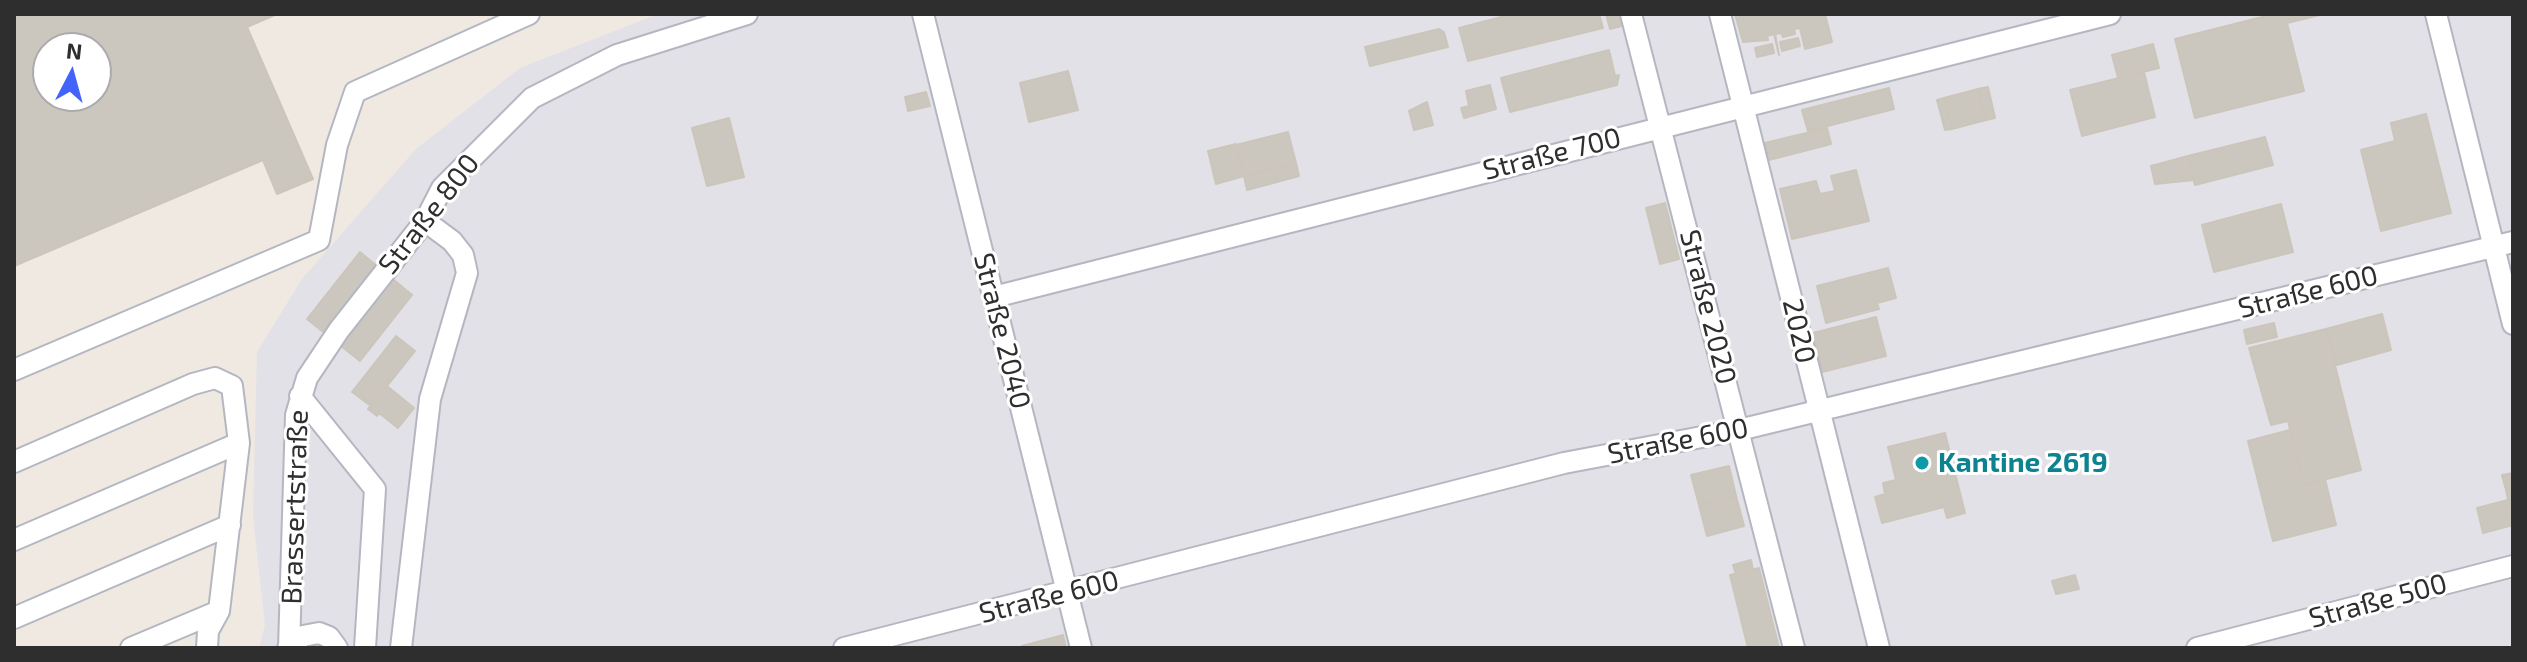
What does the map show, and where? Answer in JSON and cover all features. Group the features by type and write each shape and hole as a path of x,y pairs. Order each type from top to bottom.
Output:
{"lane":[{"path":"14,370 319,240 337,145 355,92 529,14"},
{"name":"Straße 800","path":"339,330 425,221 442,188 532,98 629,51 747,14"},
{"name":"Straße 2040","path":"923,14 1081,648"},
{"name":"Straße 2020","path":"1631,14 1794,648"},
{"name":"2020","path":"1720,14 1879,648"},
{"name":"Straße 700","path":"994,297 2110,14"},
{"path":"2436,14 2504,245 2513,324"},
{"path":"401,648 430,399 467,273 463,255 452,241 425,221"},
{"name":"Straße 600","path":"844,648 1564,463 1739,430 2504,245"},
{"name":"Brassertstraße","path":"288,648 293,447 300,396 316,362 339,330"},
{"path":"14,462 193,384 215,378 232,386 239,443 219,611 208,631 207,648"},
{"path":"300,396 375,489 365,648"},
{"path":"14,540 239,443"},
{"path":"14,618 230,525"},
{"name":"Straße 500","path":"2197,648 2513,566"},
{"path":"131,648 219,611"},
{"path":"288,648 303,636 319,633 329,637 337,648"}],"shaded area":[{"path":"658,14 2513,14 2513,648 259,648 265,625 253,517 257,352 302,279 416,149 520,68"}],"building":[{"path":"14,14 277,14 247,27 313,179 277,194 263,160 14,266"},
{"path":"1513,14 1599,14 1603,28 1468,61 1459,28"},
{"path":"1606,14 1618,14 1621,26 1610,29"},
{"path":"1735,14 1825,14 1832,42 1805,49 1800,28 1794,29 1795,34 1783,37 1781,33 1775,34 1779,55 1774,34 1767,36 1768,40 1743,42"},
{"path":"2274,14 2324,14 2287,23 2304,91 2195,118 2175,39"},
{"path":"1439,29 1444,32 1448,47 1370,66 1365,47"},
{"path":"1798,38 1800,46 1782,51 1780,42"},
{"path":"1772,44 1774,53 1757,57 1755,48"},
{"path":"2153,44 2159,68 2118,78 2112,55"},
{"path":"1609,50 1615,76 1619,75 1617,85 1510,112 1501,78"},
{"path":"1068,71 1078,110 1029,122 1020,83"},
{"path":"2144,72 2155,117 2082,136 2070,90"},
{"path":"1490,85 1496,109 1464,118 1461,108 1469,106 1466,91"},
{"path":"1988,87 1995,118 1986,120 1978,89"},
{"path":"1889,88 1894,109 1808,131 1802,110"},
{"path":"1978,89 1986,120 1952,129 1944,98"},
{"path":"926,92 930,106 908,111 905,97"},
{"path":"1944,98 1952,129 1945,130 1937,100"},
{"path":"1427,102 1433,125 1414,130 1409,111"},
{"path":"2426,114 2451,213 2381,231 2361,150 2395,141 2391,123"},
{"path":"729,118 744,177 707,186 692,128"},
{"path":"1827,128 1831,144 1769,160 1765,143"},
{"path":"1288,132 1296,163 1244,176 1236,145"},
{"path":"2265,137 2273,165 2195,185 2188,156"},
{"path":"1236,144 1244,176 1216,184 1208,151"},
{"path":"2188,156 2194,180 2155,184 2151,166"},
{"path":"1296,163 1299,176 1277,182 1274,169"},
{"path":"1274,169 1277,182 1247,190 1244,176"},
{"path":"1856,170 1869,221 1792,239 1780,189 1816,181 1820,194 1835,191 1831,176"},
{"path":"1665,203 1679,259 1660,264 1646,208"},
{"path":"2281,204 2293,252 2214,272 2202,225"},
{"path":"360,252 412,295 360,361 307,319"},
{"path":"1888,268 1896,298 1877,303 1879,309 1826,323 1817,286"},
{"path":"2382,314 2391,350 2337,365 2326,329"},
{"path":"1876,317 1886,356 1822,372 1813,333"},
{"path":"2274,323 2277,337 2247,344 2244,330"},
{"path":"2326,329 2361,470 2304,485 2288,421 2271,425 2249,348"},
{"path":"396,336 415,351 371,406 352,392"},
{"path":"387,386 414,408 398,428 379,413 377,416 368,409"},
{"path":"2290,430 2304,485 2325,479 2336,525 2273,541 2248,441"},
{"name":"Kantine 2619","path":"1945,433 1965,513 1947,518 1944,507 1882,523 1875,497 1885,494 1883,483 1896,480 1888,447"},
{"path":"1729,466 1736,496 1699,505 1691,475"},
{"path":"2513,473 2513,488 2506,490 2502,475"},
{"path":"2513,488 2513,525 2483,533 2477,508 2508,500 2506,490"},
{"path":"1736,496 1744,526 1707,536 1699,505"},
{"path":"1751,560 1753,570 1736,574 1733,565"},
{"path":"1759,568 1779,648 1748,648 1730,575"},
{"path":"2075,575 2079,589 2056,594 2052,581"},
{"path":"1063,635 1066,648 1022,648 1022,646"}],"place":[{"name":"Kantine 2619","path":"1922,463"}]}
